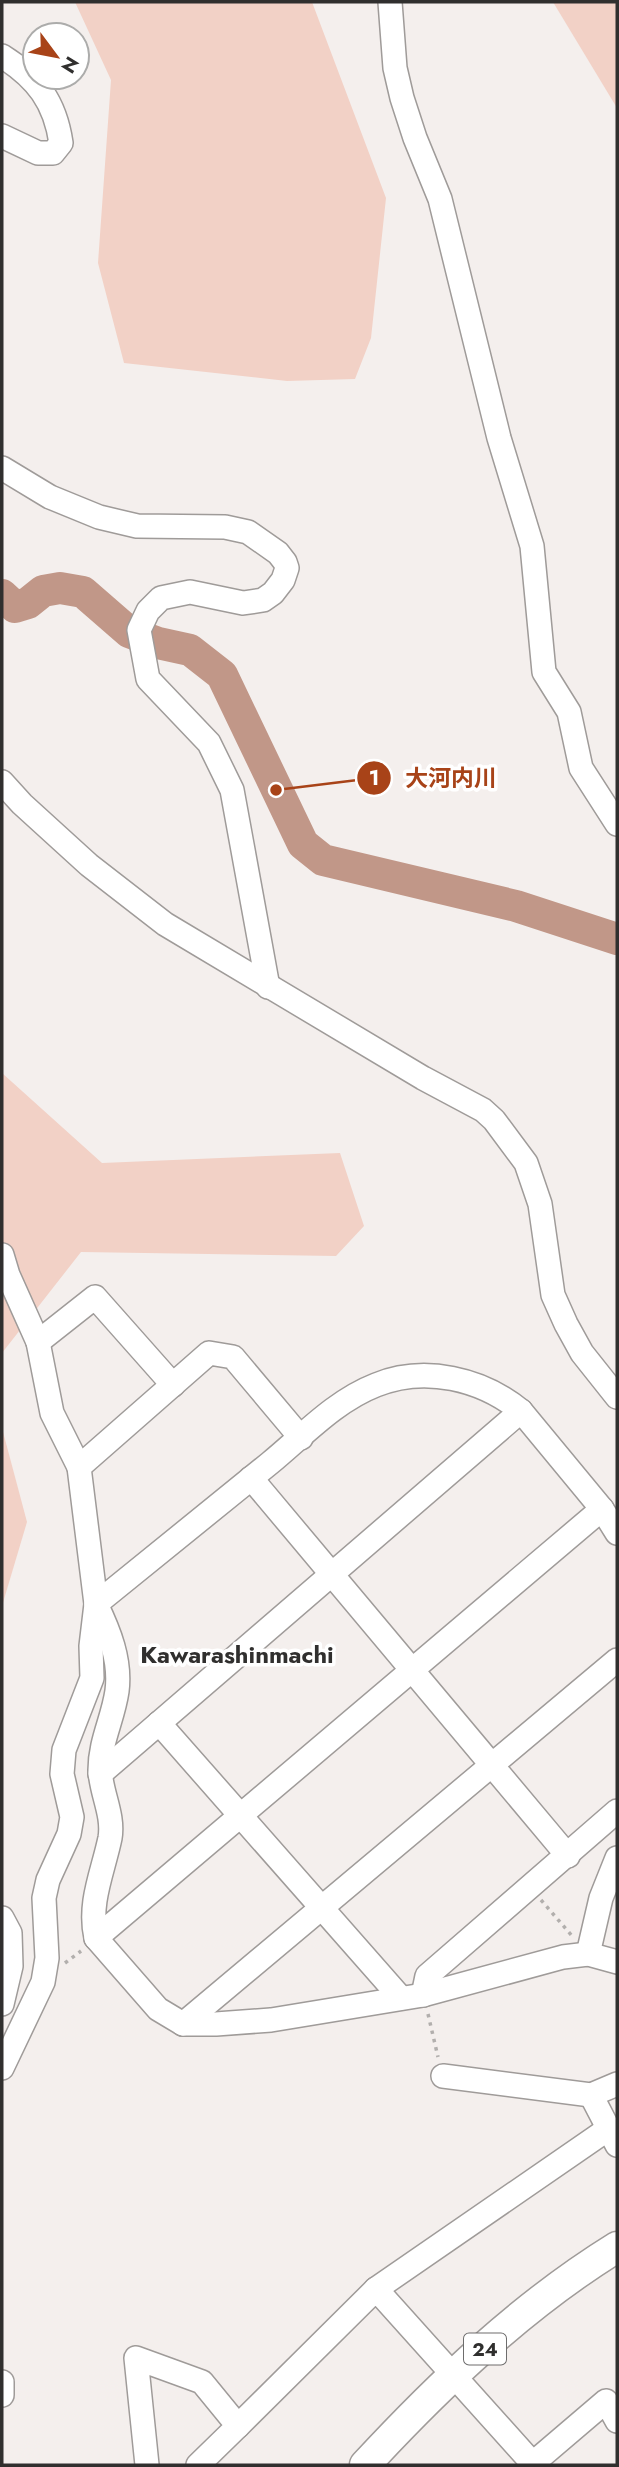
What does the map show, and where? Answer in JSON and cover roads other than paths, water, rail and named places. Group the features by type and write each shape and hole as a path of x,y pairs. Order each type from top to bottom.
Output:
{"main road":[{"name":"24","path":"365,2465 405,2422 523,2314 617,2248"}],"street":[{"path":"390,2 395,68 402,99 440,199 499,438 532,546 544,672 569,712 581,768 617,824"},
{"path":"2,56 23,69 41,88 58,121 61,143 54,153 38,153 2,136"},
{"path":"2,468 50,497 99,517 137,526 225,527 248,531 278,553 285,562 287,568 284,580 263,600 243,603 190,592 161,598 148,611 141,640 148,679 209,743 232,790 268,987"},
{"path":"2,782 22,804 89,865 164,924 483,1111 494,1120 526,1163 540,1204 553,1294 566,1324 582,1353 617,1397"},
{"path":"2,1255 38,1342 52,1413 79,1467 96,1604 91,1646 92,1678 64,1750 62,1774 72,1817 69,1834 48,1880 44,1898 47,1958 43,1982 2,2068"},
{"path":"38,1342 95,1297 173,1385"},
{"path":"79,1467 209,1353 233,1357 301,1438"},
{"path":"96,1604 301,1438 339,1404 378,1384 410,1378 439,1376 465,1381 496,1394 521,1411 602,1509 617,1533"},
{"path":"100,1774 521,1411"},
{"path":"251,1478 568,1856"},
{"path":"96,1938 602,1509"},
{"path":"96,1604 110,1633 116,1660 117,1691 101,1747 100,1774 110,1817 110,1836 94,1899 93,1923 96,1938 158,2008 183,2024 271,2020 412,1996 563,1956 588,1954 617,1962"},
{"path":"183,2024 617,1660"},
{"path":"159,1723 322,1908 412,1996"},
{"path":"412,1996 427,1976 617,1811"},
{"path":"588,1954 601,1898 617,1858"},
{"path":"2,1918 10,1933 11,1966 2,2004"},
{"path":"443,2076 590,2095 617,2084"},
{"path":"198,2465 376,2290 613,2137 590,2095"},
{"path":"376,2290 532,2465 606,2401 617,2421"},
{"path":"147,2465 136,2358 202,2382 238,2426"},
{"path":"2,2382 2,2395"}],"waterway":[{"path":"2,595 15,607 28,603 43,591 60,588 83,592 129,632 158,643 190,650 222,675 303,844 323,860 516,906 617,939"}],"place":[{"name":"大河内川","path":"276,790"}],"district":[{"name":"Kawarashinmachi","path":"237,1654"}]}
